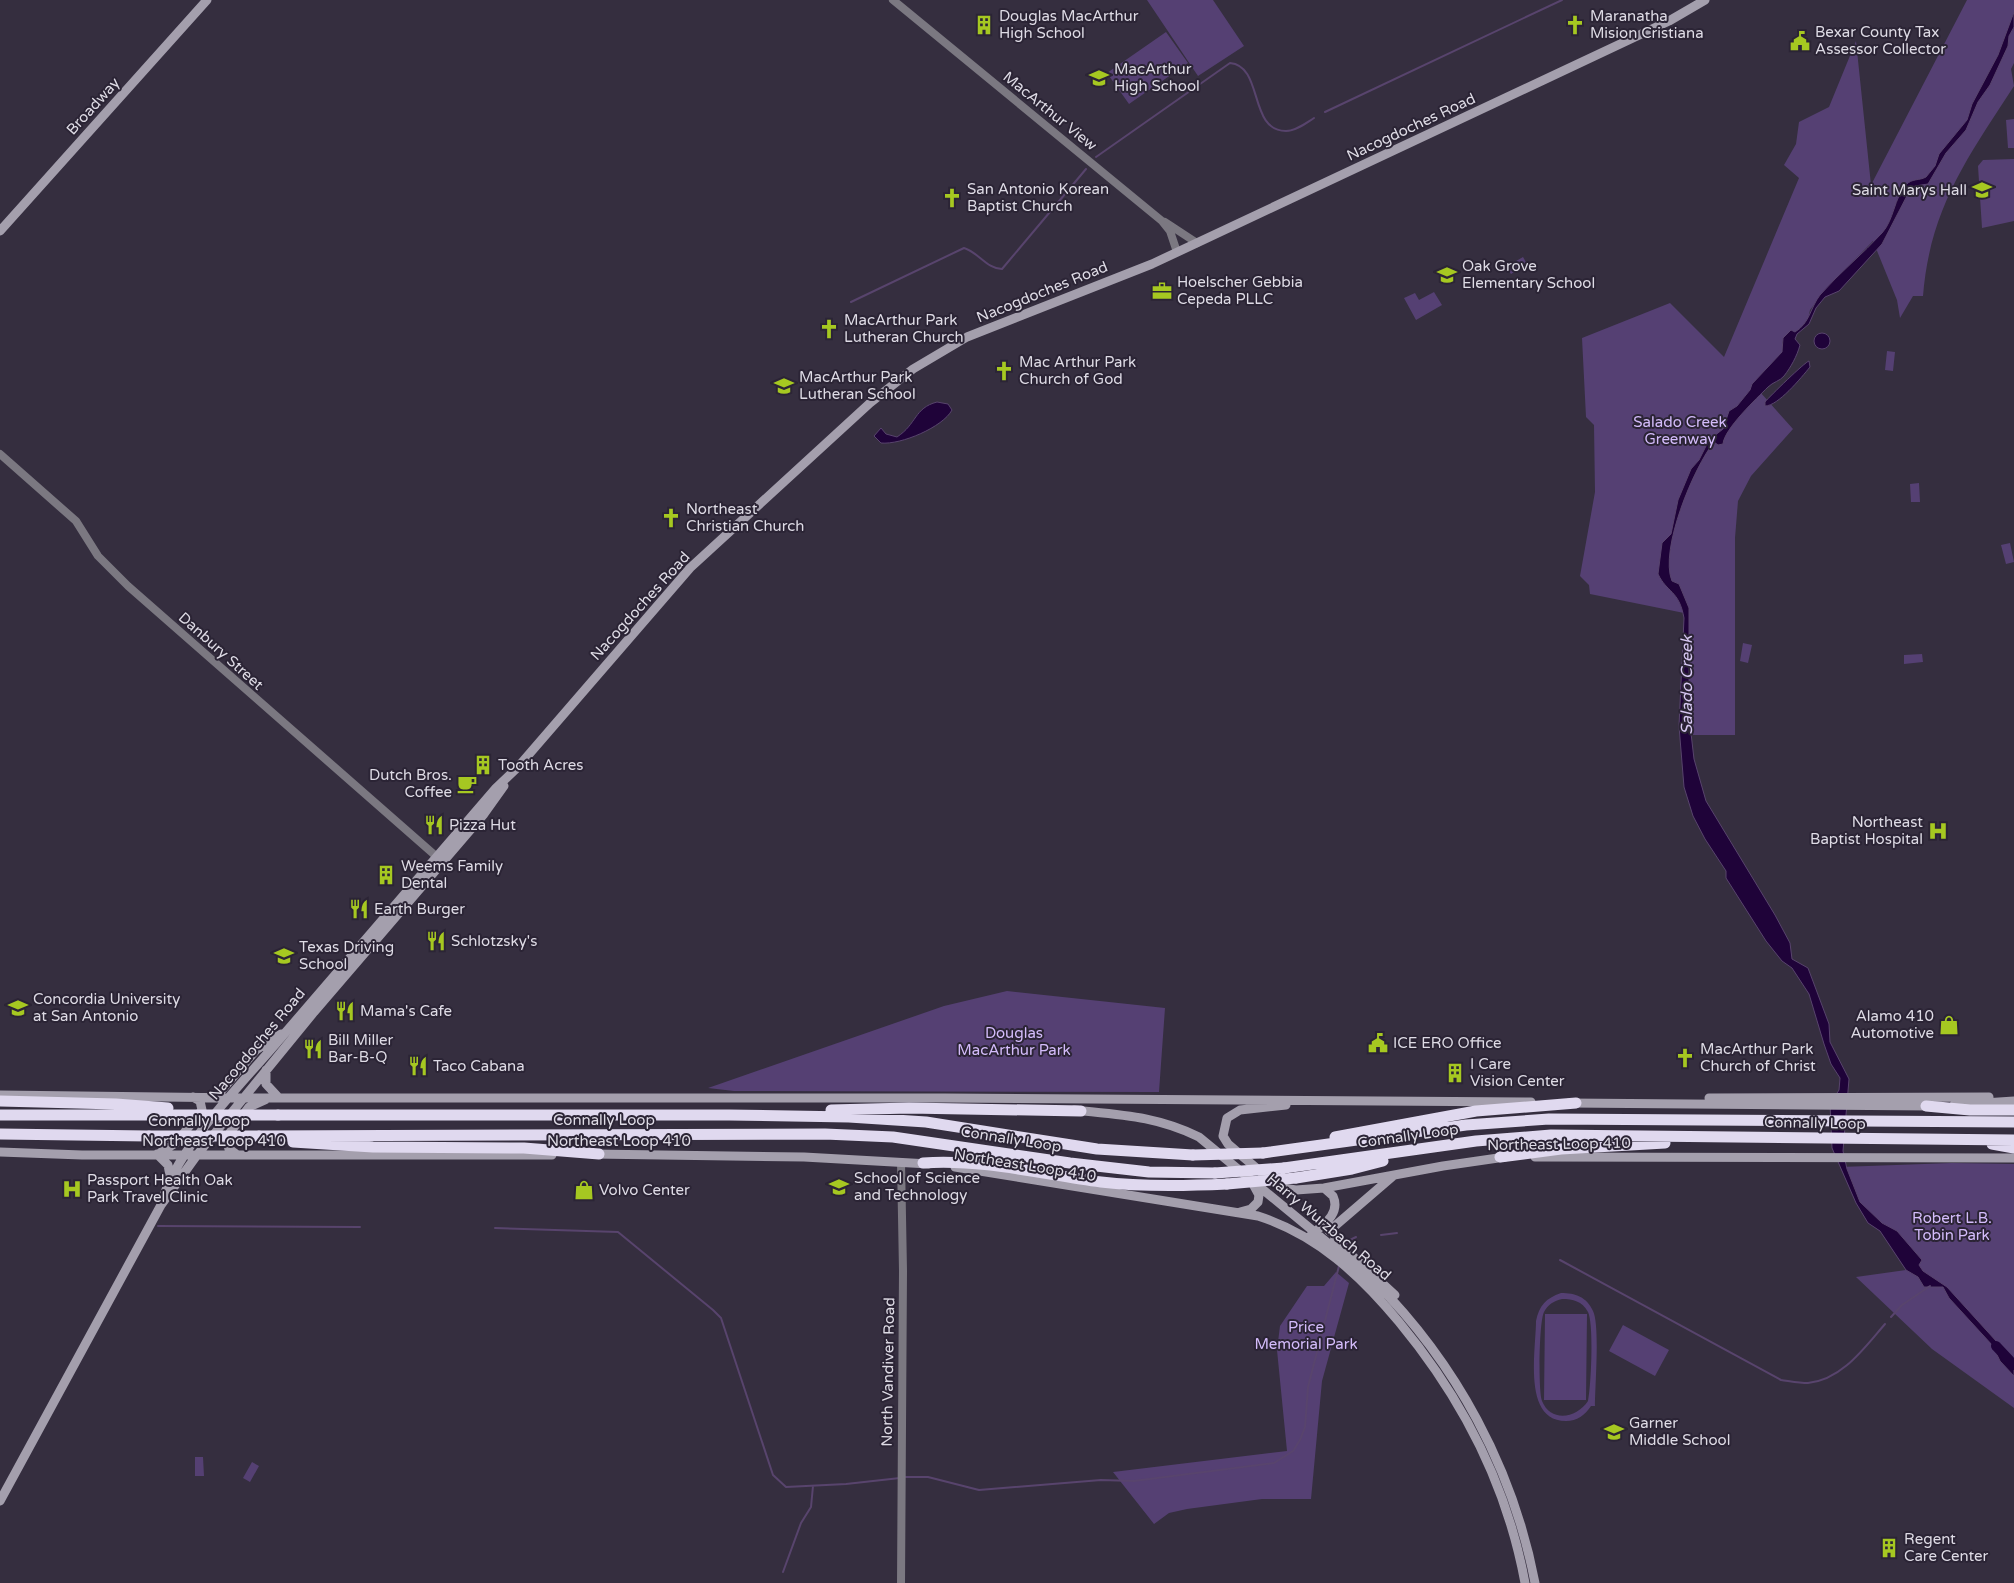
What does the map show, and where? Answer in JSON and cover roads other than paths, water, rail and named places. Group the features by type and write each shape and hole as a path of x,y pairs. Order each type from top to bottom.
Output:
{"highway":[{"path":"0,1101 116,1104 167,1112"},
{"path":"1263,1153 1370,1130 1476,1111 1576,1103"},
{"path":"1926,1106 1970,1110 2014,1110"},
{"path":"729,1115 909,1108 1081,1111"},
{"name":"Connally Loop","path":"0,1115 167,1112 278,1115 729,1115 897,1119 1097,1149 1193,1155 1263,1153 1466,1125 1522,1120 1652,1118 1784,1121 2014,1122"},
{"name":"Connally Loop","path":"0,1134 149,1136 825,1134 893,1137 1070,1163 1149,1172 1215,1173 1284,1168 1476,1141 1551,1135 2014,1140"},
{"path":"259,1136 298,1143 342,1146 524,1148 599,1154"},
{"path":"1500,1157 1561,1149 1624,1147 1721,1138"},
{"path":"1978,1140 2001,1147 2014,1148"},
{"path":"923,1163 957,1161 986,1163 1100,1182 1227,1184 1296,1178 1352,1169 1437,1147"}],"main road":[{"name":"Broadway","path":"0,231 207,0"},
{"name":"Nacogdoches Road","path":"0,1500 161,1205 197,1154 484,814 509,777 690,568 870,403 913,370 967,337 1197,243 1669,21 1705,0"},
{"name":"Nacogdoches Road","path":"161,1205 164,1192 185,1154 228,1098 496,788 509,777"},
{"path":"209,1096 222,1091 256,1050 287,1031"},
{"path":"266,1070 266,1084 280,1098"},
{"path":"0,1095 209,1096 228,1098 945,1098 1576,1103 1670,1102 1910,1106 2014,1099"},
{"path":"170,1181 168,1164 157,1154 176,1143 202,1110 200,1101 189,1096"},
{"path":"1670,1102 1731,1097 2014,1099"},
{"path":"236,1154 226,1144 226,1138 249,1107 270,1098"},
{"name":"Harry Wurzbach Road","path":"945,1098 1149,1118 1176,1126 1199,1136 1249,1178 1353,1273 1392,1313 1419,1346 1458,1404 1491,1470 1511,1523 1525,1583"},
{"name":"Northeast Loop 410","path":"1323,1101 1240,1110 1227,1118 1223,1136 1228,1144 1283,1188 1296,1190 1324,1188 1500,1157 2014,1158"},
{"name":"Northeast Loop 410","path":"0,1152 599,1154 804,1157 923,1163 1237,1213 1273,1221 1314,1237"},
{"path":"1314,1237 1333,1228 1396,1175"},
{"path":"1237,1213 1252,1209 1258,1202 1258,1192 1249,1178"},
{"path":"1314,1237 1335,1211 1333,1196 1324,1188"},
{"path":"1333,1228 1335,1240 1386,1285 1406,1314"},
{"name":"Harry Wurzbach Road","path":"1314,1237 1374,1281 1406,1314 1440,1357 1489,1442 1513,1499 1535,1583"}],"street":[{"name":"MacArthur View","path":"893,0 1162,221 1170,231 1177,252"},
{"path":"1162,221 1197,243"},
{"name":"Danbury Street","path":"0,454 76,521 98,556 128,586 437,857"},
{"name":"North Vandiver Road","path":"900,1162 903,1271 901,1583"}],"water":[{"path":"2014,12 2014,27 2009,36 2008,46 1990,85 1978,102 1966,130 1946,153 1928,184 1915,186 1910,190 1882,244 1839,291 1825,297 1816,308 1809,324 1797,334 1795,339 1800,345 1799,349 1784,376 1768,387 1742,414 1729,430 1723,444 1718,445 1714,442 1706,454 1688,489 1674,530 1669,567 1672,581 1679,584 1689,608 1689,716 1694,759 1706,801 1775,915 1790,943 1792,959 1808,968 1829,1024 1830,1042 1849,1079 1843,1151 1847,1169 1860,1202 1882,1223 1897,1231 1922,1260 1919,1265 1923,1271 1947,1287 1997,1342 2014,1369 2014,1376 2000,1361 1993,1346 1949,1298 1943,1287 1924,1287 1918,1277 1906,1270 1880,1231 1868,1223 1856,1203 1832,1148 1830,1104 1839,1090 1840,1078 1831,1064 1809,994 1792,968 1782,961 1766,941 1726,878 1726,871 1705,839 1693,816 1684,787 1679,726 1684,618 1679,602 1658,574 1662,543 1671,534 1678,500 1691,469 1699,460 1709,440 1723,429 1729,411 1737,406 1750,390 1752,384 1782,352 1783,338 1791,330 1795,332 1804,324 1820,295 1886,228 1899,196 1906,185 1911,181 1926,177 1935,166 1939,154 1967,120 1972,104 1998,55"},
{"path":"1819,333 1825,333 1830,338 1828,347 1819,349 1814,344 1814,338"},
{"path":"1809,361 1810,367 1789,391 1770,405 1765,406 1765,402"},
{"path":"937,402 948,404 952,410 940,423 921,434 889,443 881,443 874,436 881,428 886,434 897,437 904,432 924,408"}],"waterway":[{"path":"1325,112 1562,0"},
{"path":"1096,157 1230,63 1241,67 1248,75 1266,121 1274,128 1290,131 1314,118"},
{"path":"851,302 964,248 992,266 1002,269 1086,169"},
{"path":"158,1226 360,1227"},
{"path":"495,1228 618,1232 713,1310 721,1318 773,1475 786,1487 846,1484 900,1478"},
{"path":"1381,1235 1397,1233"},
{"path":"1346,1244 1356,1237"},
{"path":"1560,1260 1781,1380 1808,1383 1832,1376 1852,1361 1885,1324"},
{"path":"905,1477 928,1477 979,1490 1101,1480 1134,1481 1274,1463 1293,1451 1305,1427 1308,1387 1339,1266"},
{"path":"1891,1317 1902,1305 1930,1286"},
{"name":"Salado Creek","path":"1996,1346 2014,1365"},
{"path":"783,1572 801,1523 811,1507 813,1486"}],"place":[{"name":"Douglas MacArthur High School","path":"984,25"},
{"name":"Maranatha Mision Cristiana","path":"1575,25"},
{"name":"Bexar County Tax Assessor Collector","path":"1800,41"},
{"name":"MacArthur High School","path":"1099,78"},
{"name":"Saint Marys Hall","path":"1982,190"},
{"name":"San Antonio Korean Baptist Church","path":"952,198"},
{"name":"Oak Grove Elementary School","path":"1447,275"},
{"name":"Hoelscher Gebbia Cepeda PLLC","path":"1162,291"},
{"name":"MacArthur Park Lutheran Church","path":"829,329"},
{"name":"Mac Arthur Park Church of God","path":"1004,371"},
{"name":"MacArthur Park Lutheran School","path":"784,386"},
{"name":"Northeast Christian Church","path":"671,518"},
{"name":"Tooth Acres","path":"483,765"},
{"name":"Dutch Bros. Coffee","path":"467,784"},
{"name":"Pizza Hut","path":"434,825"},
{"name":"Northeast Baptist Hospital","path":"1938,831"},
{"name":"Weems Family Dental","path":"386,875"},
{"name":"Earth Burger","path":"359,909"},
{"name":"Schlotzsky's","path":"436,941"},
{"name":"Texas Driving School","path":"284,956"},
{"name":"Concordia University at San Antonio","path":"18,1008"},
{"name":"Mama's Cafe","path":"345,1011"},
{"name":"Alamo 410 Automotive","path":"1949,1025"},
{"name":"ICE ERO Office","path":"1378,1043"},
{"name":"Bill Miller Bar-B-Q","path":"313,1049"},
{"name":"MacArthur Park Church of Christ","path":"1685,1058"},
{"name":"Taco Cabana","path":"418,1066"},
{"name":"I Care Vision Center","path":"1455,1073"},
{"name":"School of Science and Technology","path":"839,1187"},
{"name":"Passport Health Oak Park Travel Clinic","path":"72,1189"},
{"name":"Volvo Center","path":"584,1190"},
{"name":"Garner Middle School","path":"1614,1432"},
{"name":"Regent Care Center","path":"1889,1548"}],"park label":[{"name":"Salado Creek Greenway","path":"1680,430"},
{"name":"Douglas MacArthur Park","path":"1014,1042"},
{"name":"Robert L.B. Tobin Park","path":"1952,1226"},
{"name":"Price Memorial Park","path":"1306,1336"}]}
